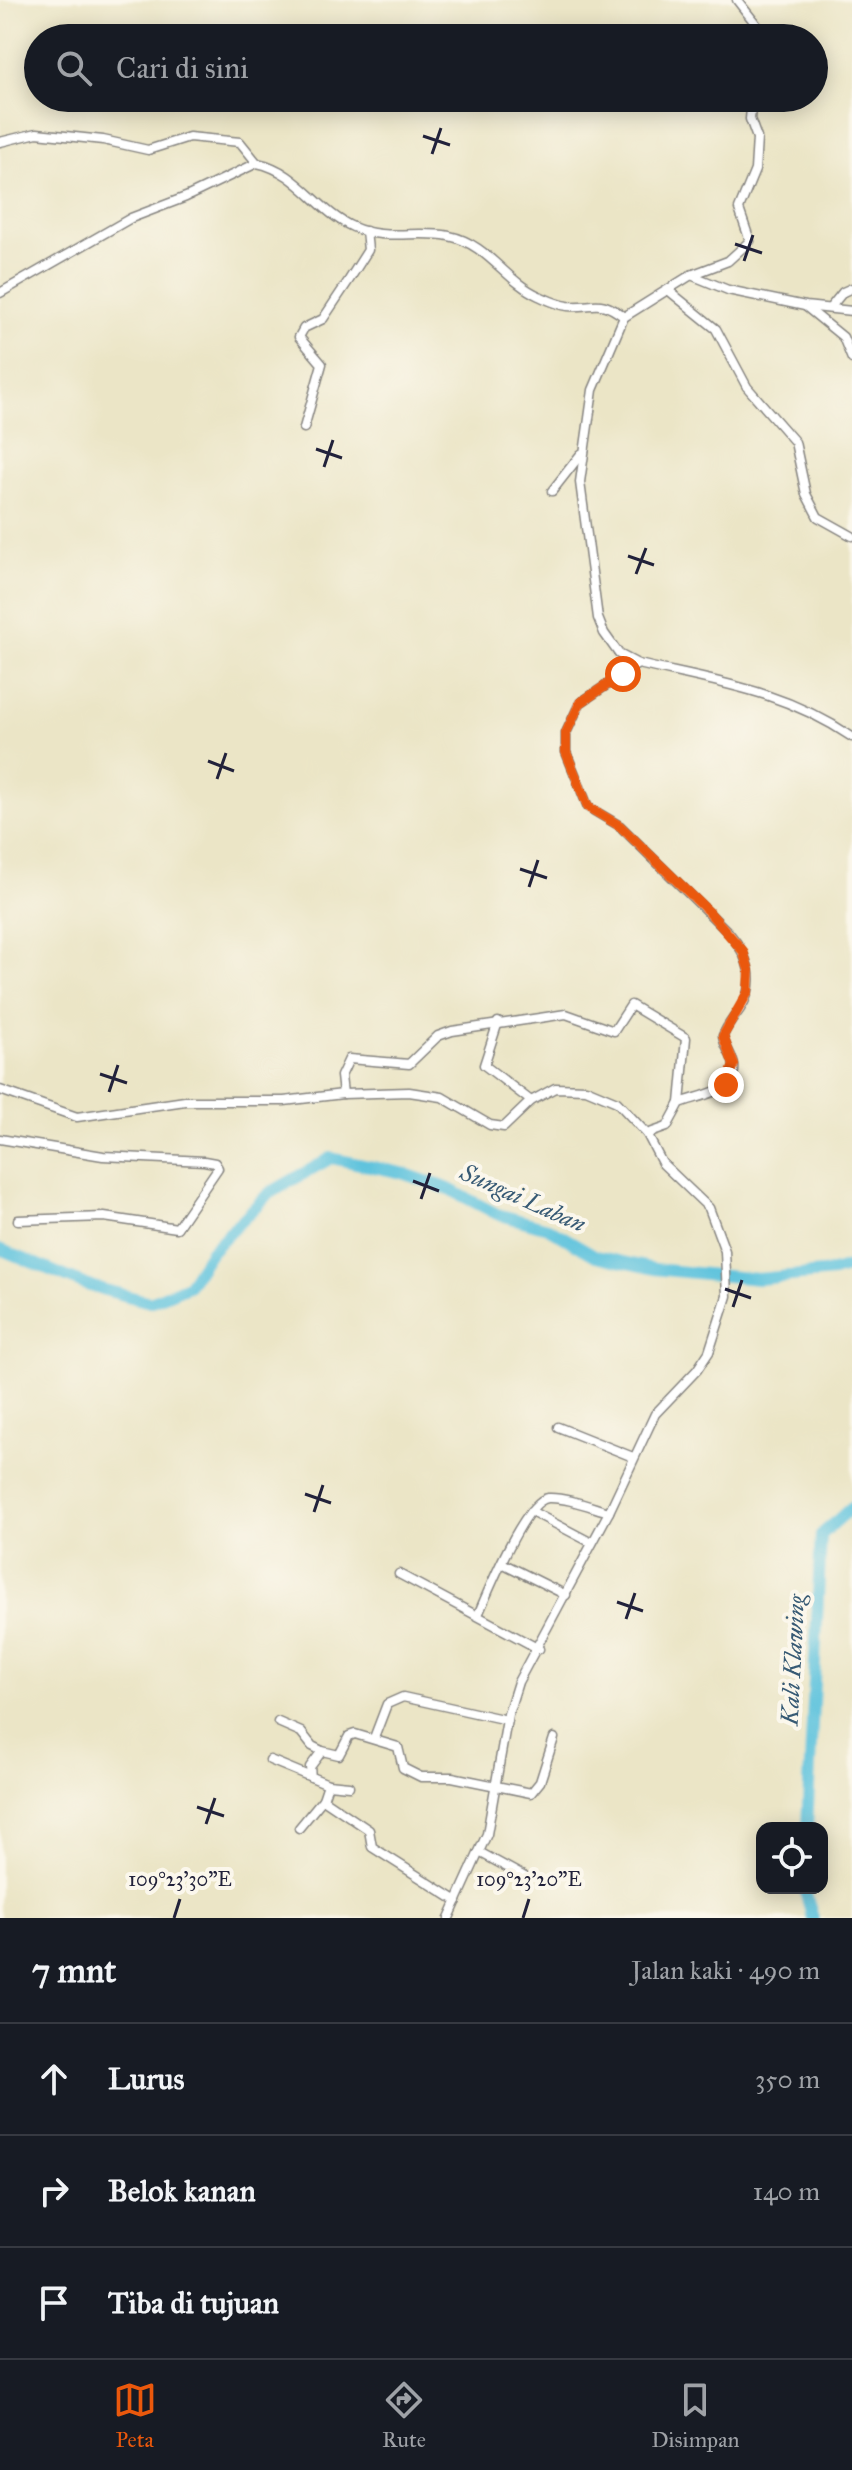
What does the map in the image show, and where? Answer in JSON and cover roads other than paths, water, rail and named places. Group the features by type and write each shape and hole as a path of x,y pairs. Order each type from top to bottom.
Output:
{"street":[{"path":"737,0 756,24"},
{"path":"751,112 757,138 755,170 739,209 750,241 728,261 691,275 624,317 593,390 580,482 598,618 619,654 638,664 765,692 808,709 850,736 852,723"},
{"path":"0,142 37,133 103,140 148,150 189,137 240,142 257,163 294,180 340,219 366,231 435,234 463,240 482,250 535,294 566,306 600,303 624,317"},
{"path":"0,293 131,218 186,197 257,163"},
{"path":"304,428 322,364 299,337 304,328 323,319 368,250 366,231"},
{"path":"691,275 728,290 805,306 852,311"},
{"path":"830,308 843,292 852,288"},
{"path":"668,290 716,329 747,387 795,442 806,494 818,517 852,536"},
{"path":"805,306 843,337 852,359"},
{"path":"552,491 582,454"},
{"path":"638,664 580,703 566,733 566,752 588,807 620,826 729,933 743,951 750,978 745,1000 723,1036 734,1065 730,1080 720,1089 680,1103"},
{"path":"343,1094 341,1076 349,1059 409,1064 442,1034 498,1022 566,1014 614,1031 630,1005 648,1012 687,1040 680,1103 667,1127 647,1134"},
{"path":"498,1022 484,1065 531,1101"},
{"path":"0,1090 77,1117 185,1101 284,1101 343,1094 409,1092 442,1097 490,1125 504,1127 531,1101 555,1088 600,1093 629,1112 647,1134 662,1163 709,1208 725,1251 727,1296 709,1352 697,1370 655,1414 609,1512 514,1691 481,1853 449,1918"},
{"path":"0,1139 103,1156 204,1161 215,1163 218,1168 177,1228 104,1217 18,1220"},
{"path":"558,1427 633,1457"},
{"path":"478,1615 502,1563 539,1501 549,1498 609,1512"},
{"path":"531,1511 592,1543"},
{"path":"502,1563 566,1595"},
{"path":"399,1574 539,1649"},
{"path":"374,1738 387,1704 403,1697 507,1720"},
{"path":"278,1722 299,1730 312,1746 338,1756 351,1735 374,1738 400,1748 403,1768 421,1777 452,1777 535,1792 554,1738"},
{"path":"311,1777 310,1767 322,1751"},
{"path":"270,1760 328,1784 349,1786"},
{"path":"299,1828 323,1799 328,1784"},
{"path":"323,1799 369,1830 372,1847 382,1856 408,1868 457,1901"},
{"path":"481,1853 525,1877"}],"waterway":[{"name":"Sungai Laban","path":"0,1249 86,1285 150,1302 188,1286 211,1251 268,1194 331,1158 402,1173 449,1189 497,1214 548,1228 596,1256 654,1269 758,1279 833,1272 852,1266"},
{"name":"Kali Klawing","path":"807,1822 821,1535 852,1507"},
{"name":"Kali Klawing","path":"806,1894 813,1918"}]}
